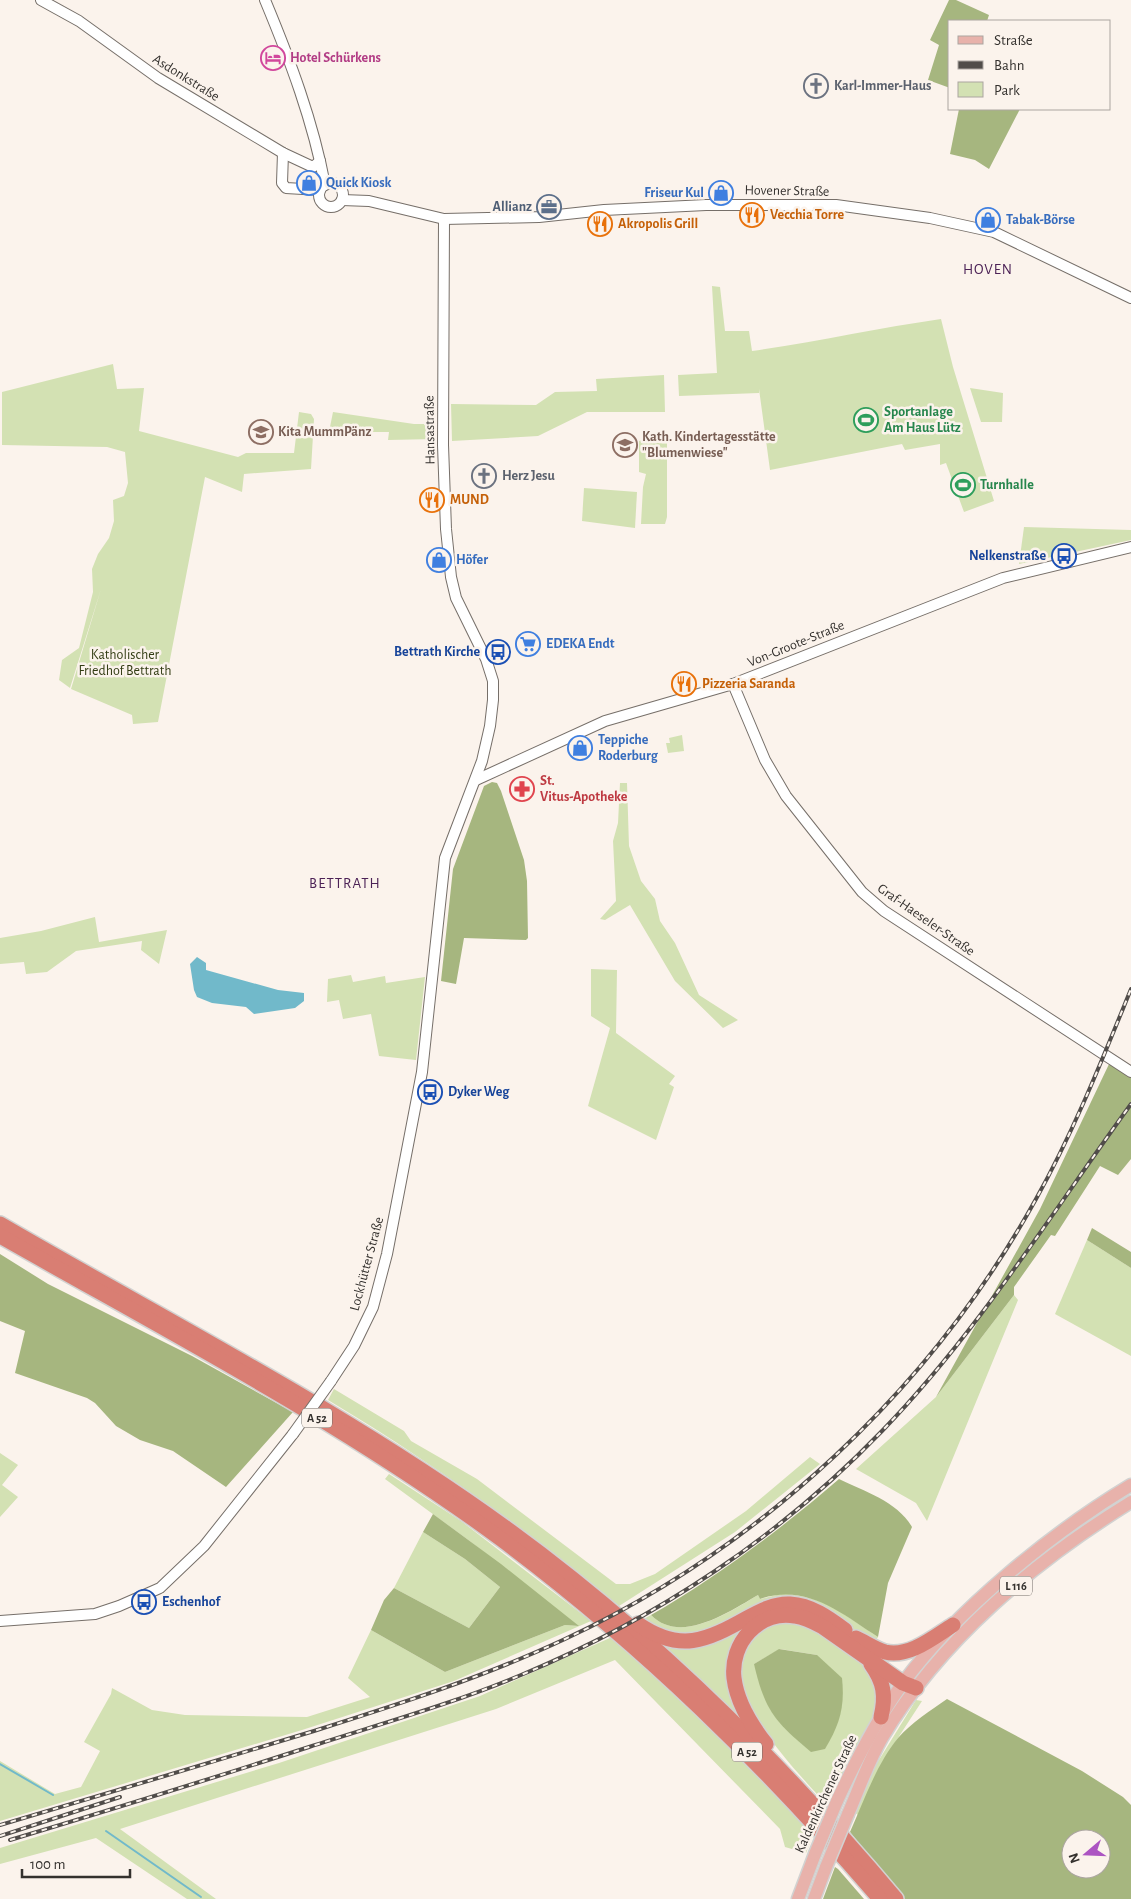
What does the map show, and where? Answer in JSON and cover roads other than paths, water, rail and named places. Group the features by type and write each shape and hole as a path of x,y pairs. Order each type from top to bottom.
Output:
{"highway":[{"name":"A 52","path":"0,1224 255,1368 365,1434 507,1528 578,1584 680,1671 766,1754 818,1809 896,1899"},
{"name":"A 52","path":"0,1236 296,1404 435,1493 499,1538 568,1591 680,1687 793,1800 879,1899"},
{"path":"578,1584 654,1634 672,1641 691,1642 708,1638 772,1606 791,1604 813,1609 856,1638 909,1682"},
{"path":"818,1809 750,1721 735,1686 734,1668 737,1649 747,1634 759,1623 782,1615 795,1616 823,1627 866,1657 909,1682"},
{"path":"856,1638 882,1651 894,1654 915,1648 953,1625"},
{"path":"866,1657 884,1688 885,1701 881,1717"}],"main road":[{"name":"Kaldenkirchener Straße","path":"798,1899 837,1801 858,1756 881,1717 953,1625 1042,1547 1131,1485"},
{"name":"Kaldenkirchener Straße","path":"814,1899 848,1814 881,1739 909,1682 984,1613 1050,1558 1131,1502"}],"street":[{"name":"Asdonkstraße","path":"41,0 79,21 158,78 283,153 313,167 320,161"},
{"path":"265,0 288,56 316,140 324,189"},
{"path":"283,153 282,183 286,188 295,190 324,189 340,187 342,196 338,205 328,207 321,201 324,189 324,152 316,140"},
{"name":"Hovener Straße","path":"342,196 365,197 369,201 444,219 539,217 604,210 706,205 836,206 930,218 994,232 1131,298"},
{"name":"Hansastraße","path":"444,219 443,453 446,529 451,576 456,598 484,654 493,681 490,726 476,780"},
{"name":"Von-Groote-Straße","path":"476,780 500,771 542,749 606,721 733,684 1003,578 1131,547"},
{"name":"Graf-Haeseler-Straße","path":"733,684 772,773 786,796 862,892 884,911 1131,1072"},
{"name":"Lockhütter Straße","path":"0,1621 95,1614 123,1605 160,1588 204,1546 292,1434 354,1346 373,1307 387,1254 422,1072 445,858 476,780"}],"water":[{"path":"197,957 206,963 206,970 278,990 304,993 304,1001 295,1008 254,1014 246,1007 212,1003 197,997 190,964"}],"waterway":[{"path":"0,1764 53,1795"},
{"path":"106,1831 201,1897"}],"railway":[{"path":"0,1825 314,1731 504,1666 565,1639 637,1601 707,1558 773,1509 835,1456 893,1397 946,1335 994,1269 1050,1173 1087,1095 1131,989"},
{"path":"10,1840 389,1722 495,1685 571,1653 620,1628 714,1572 759,1540 843,1470 917,1393 950,1354 1012,1272 1131,1104"},
{"path":"0,1836 120,1797"}],"place":[{"name":"Hotel Schürkens","path":"273,58"},
{"name":"Karl-Immer-Haus","path":"816,86"},
{"name":"Quick Kiosk","path":"309,183"},
{"name":"Friseur Kul","path":"721,193"},
{"name":"Allianz","path":"549,207"},
{"name":"Vecchia Torre","path":"752,215"},
{"name":"Tabak-Börse","path":"988,220"},
{"name":"Akropolis Grill","path":"600,224"},
{"name":"Sportanlage Am Haus Lütz","path":"866,420"},
{"name":"Kita MummPänz","path":"261,432"},
{"name":"Kath. Kindertagesstätte \"Blumenwiese\"","path":"625,445"},
{"name":"Herz Jesu","path":"484,476"},
{"name":"Turnhalle","path":"963,485"},
{"name":"MUND","path":"432,500"},
{"name":"Nelkenstraße","path":"1064,556"},
{"name":"Höfer","path":"439,560"},
{"name":"EDEKA Endt","path":"528,644"},
{"name":"Bettrath Kirche","path":"498,652"},
{"name":"Pizzeria Saranda","path":"684,684"},
{"name":"Teppiche Roderburg","path":"580,748"},
{"name":"St. Vitus-Apotheke","path":"522,789"},
{"name":"Dyker Weg","path":"430,1092"},
{"name":"Eschenhof","path":"144,1602"}],"district":[{"name":"HOVEN","path":"988,269"},
{"name":"BETTRATH","path":"345,883"}],"park label":[{"name":"Katholischer Friedhof Bettrath","path":"125,664"}]}
